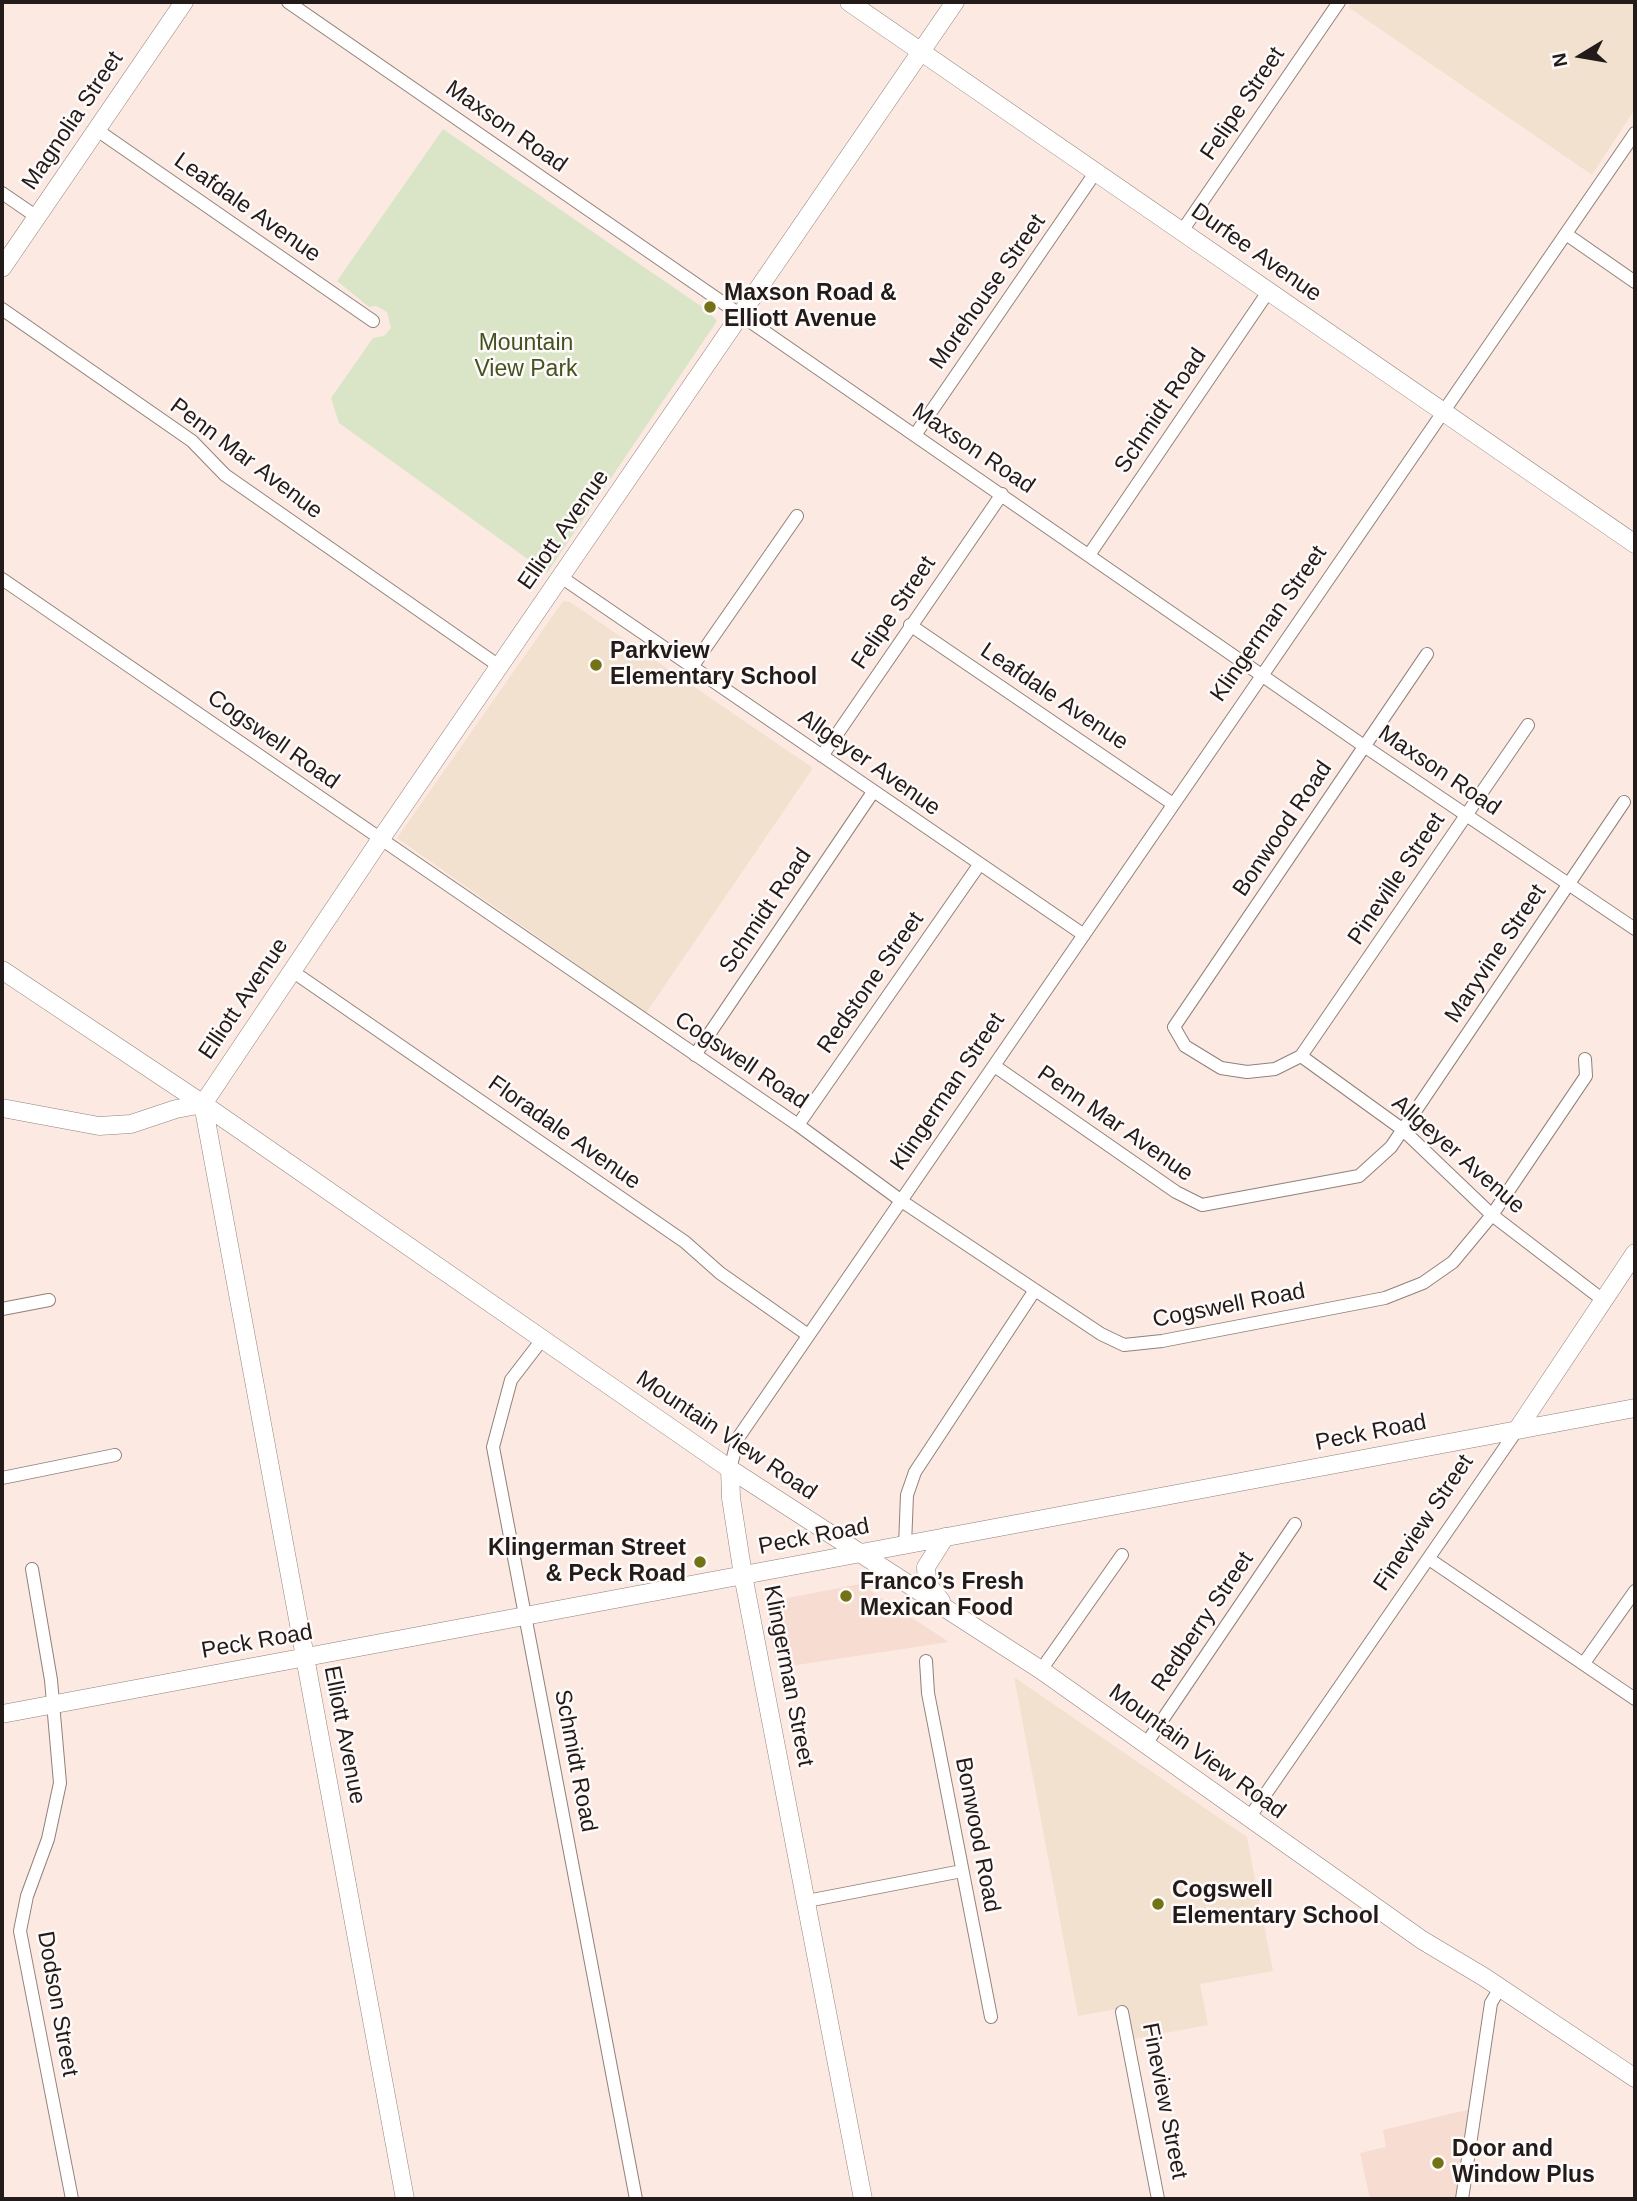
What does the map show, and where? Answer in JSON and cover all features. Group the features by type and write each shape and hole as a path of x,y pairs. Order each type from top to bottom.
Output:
{"street":[{"name":"Magnolia Street","path":"2,268 184,2"},
{"name":"Maxson Road","path":"288,2 1264,674 1364,746 1635,929"},
{"name":"Durfee Avenue","path":"849,2 1635,544"},
{"name":"Elliott Avenue","path":"405,2199 204,1104 380,840 955,2"},
{"name":"Felipe Street","path":"1182,231 1339,2"},
{"name":"Leafdale Avenue","path":"97,130 373,321"},
{"name":"Klingerman Street","path":"863,2199 743,1576 731,1498 730,1469 738,1438 996,1067 1173,804 1635,133"},
{"name":"Morehouse Street","path":"915,435 1095,173"},
{"path":"2,194 37,218"},
{"path":"1566,234 1635,282"},
{"name":"Schmidt Road","path":"1089,555 1268,292"},
{"name":"Penn Mar Avenue","path":"2,309 192,441 225,475 499,666"},
{"name":"Felipe Street","path":"822,756 1002,494"},
{"path":"692,667 797,516"},
{"name":"Allgeyer Avenue","path":"561,577 1084,935"},
{"name":"Cogswell Road","path":"2,579 798,1125 903,1202 1112,1341 1124,1345 1162,1341 1404,1292 1453,1262 1492,1215"},
{"name":"Leafdale Avenue","path":"910,625 1173,804"},
{"name":"Bonwood Road","path":"1301,1056 1275,1069 1247,1072 1221,1068 1185,1046 1174,1027 1427,654"},
{"name":"Pineville Street","path":"1301,1056 1528,725"},
{"name":"Schmidt Road","path":"695,1055 873,792"},
{"name":"Maryvine Street","path":"1402,1129 1625,802"},
{"name":"Redstone Street","path":"798,1125 979,864"},
{"name":"Mountain View Road","path":"2,970 204,1104 541,1341 730,1469 1041,1671 1413,1934 1635,2078"},
{"name":"Floradale Avenue","path":"292,971 685,1242 720,1273 808,1335"},
{"name":"Allgeyer Avenue","path":"1301,1056 1402,1129 1492,1215 1603,1300"},
{"path":"1492,1215 1586,1076 1585,1059"},
{"name":"Penn Mar Avenue","path":"996,1067 1176,1192 1202,1205 1359,1176 1391,1147 1402,1129"},
{"path":"2,1108 99,1126 131,1124 176,1108 204,1104"},
{"name":"Fineview Street","path":"1249,1818 1429,1559 1635,1253"},
{"path":"905,1545 906,1495 918,1465 1035,1290"},
{"path":"2,1309 49,1300"},
{"name":"Schmidt Road","path":"541,1341 511,1380 493,1447 636,2199"},
{"name":"Peck Road","path":"2,1714 1635,1408"},
{"path":"2,1478 115,1455"},
{"name":"Redberry Street","path":"1146,1744 1295,1524"},
{"path":"945,1537 926,1567 925,1576 928,1584 953,1614"},
{"path":"1041,1671 1122,1555"},
{"path":"1429,1559 1635,1699"},
{"name":"Dodson Street","path":"32,1569 51,1680 60,1783 48,1839 27,1896 20,1931 72,2199"},
{"path":"1584,1663 1635,1591"},
{"name":"Bonwood Road","path":"926,1661 929,1693 991,2017"},
{"path":"807,1901 962,1871"},
{"path":"1462,2199 1491,2003 1500,1988"},
{"name":"Fineview Street","path":"1122,2012 1158,2199"}],"shaded area":[{"path":"1352,2 1635,2 1635,109 1592,175 1348,7"},
{"path":"563,601 570,602 813,768 646,1013 397,838"},
{"path":"860,1584 949,1642 777,1668 766,1608 772,1601"},
{"name":"Cogswell Elementary School","path":"1014,1677 1247,1837 1273,1971 1200,1984 1208,2025 1129,2040 1123,2008 1078,2016"},
{"path":"1475,2108 1460,2199 1370,2199 1360,2153 1386,2147 1383,2130"}],"green space":[{"name":"Mountain View Park","path":"443,129 708,311 717,321 547,573 339,423 331,398 373,338 384,336 391,328 387,312 376,306 369,307 337,281"}],"place":[{"name":"Maxson Road & Elliott Avenue","path":"710,307"},
{"name":"Parkview Elementary School","path":"596,665"},
{"name":"Klingerman Street & Peck Road","path":"700,1562"},
{"name":"Franco’s Fresh Mexican Food","path":"846,1596"},
{"name":"Cogswell Elementary School","path":"1158,1904"},
{"name":"Door and Window Plus","path":"1438,2163"}]}
